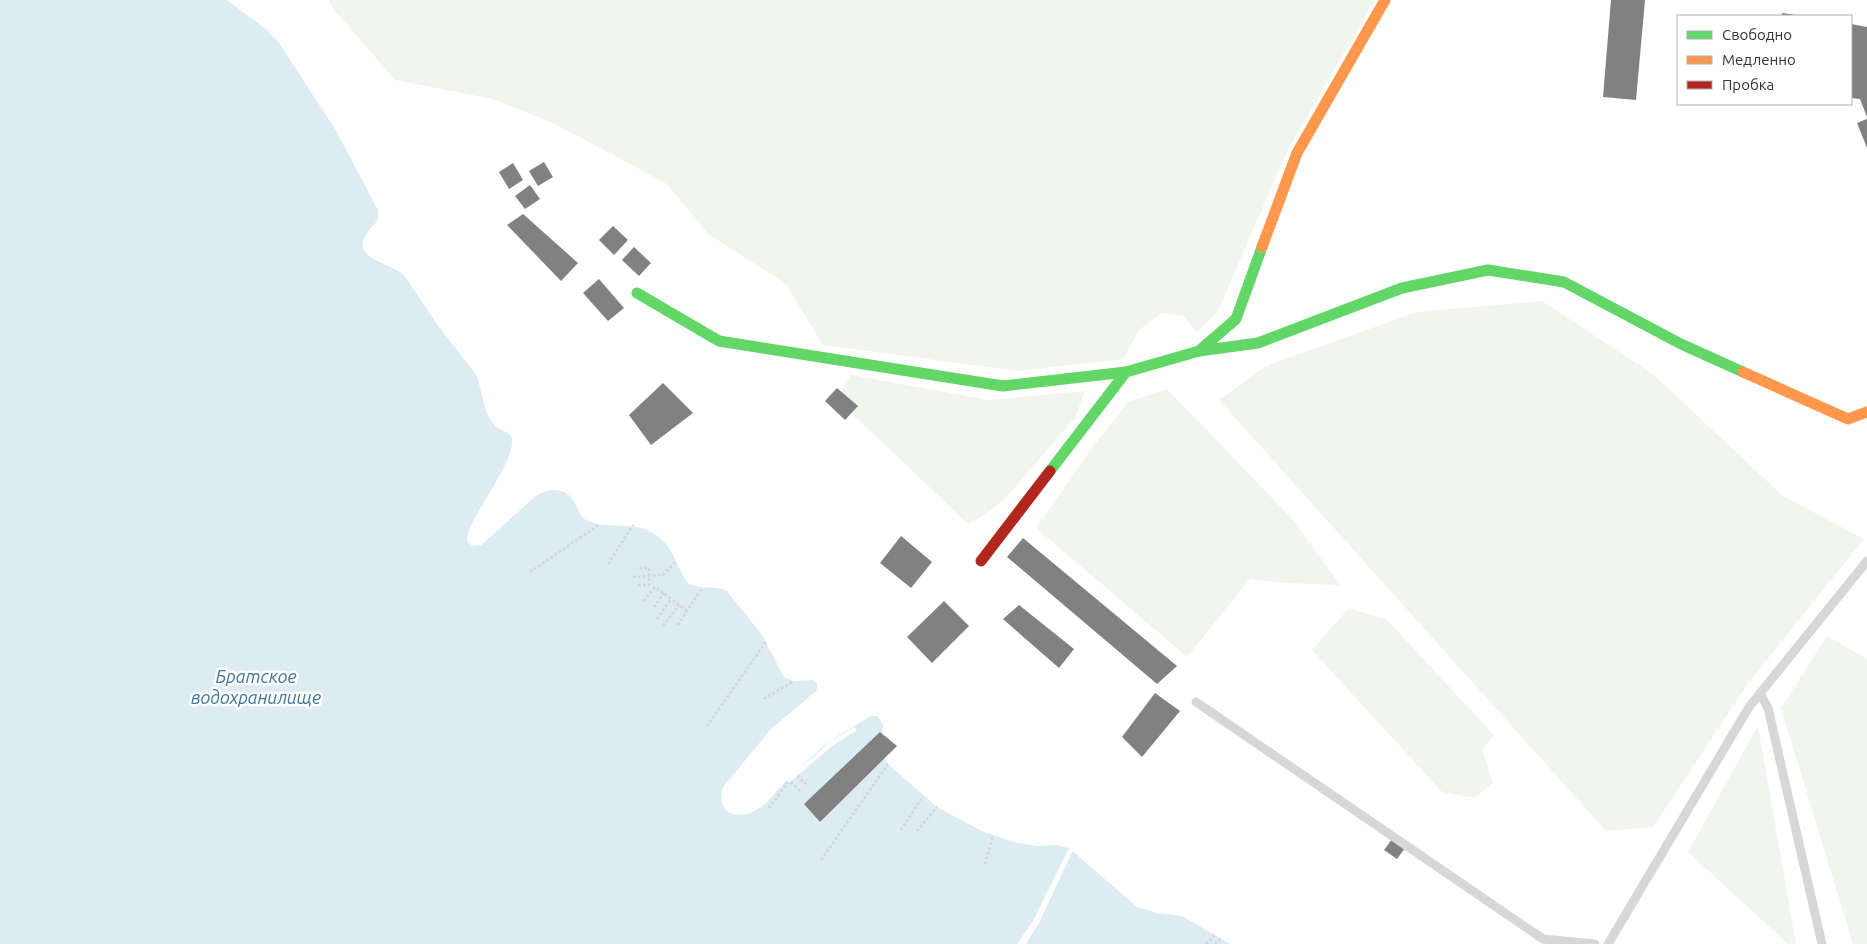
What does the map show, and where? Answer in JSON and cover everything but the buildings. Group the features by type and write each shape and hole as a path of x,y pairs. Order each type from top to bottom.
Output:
{"street":[{"path":"1199,351 1236,319 1296,153 1385,0"},
{"path":"638,294 719,341 1003,386 1126,372 1199,351 1258,343 1402,288 1488,270 1564,282 1681,344 1848,419 1867,412"},
{"path":"981,561 1126,372"}],"lane":[{"path":"1608,944 1750,707 1867,561"},
{"path":"1760,693 1768,708 1822,944"},
{"path":"1196,702 1543,939 1595,944"}],"path":[{"path":"530,572 600,524"},
{"path":"608,564 633,526"},
{"path":"633,577 663,575 675,562"},
{"path":"638,568 649,568 649,585 638,586"},
{"path":"644,601 656,587 687,611"},
{"path":"678,625 702,588"},
{"path":"654,607 664,593"},
{"path":"657,619 671,599"},
{"path":"663,626 679,605"},
{"path":"707,726 766,642"},
{"path":"764,699 794,681"},
{"path":"821,860 888,764"},
{"path":"797,776 807,785"},
{"path":"769,808 789,782 800,791"},
{"path":"901,830 923,796"},
{"path":"770,797 774,800"},
{"path":"917,831 937,807"},
{"path":"985,864 994,835"},
{"path":"1206,944 1215,934"},
{"path":"1215,944 1221,938"}],"shaded area":[{"path":"329,0 1375,0 1288,149 1218,311 1197,333 1184,316 1162,313 1139,330 1123,359 1017,371 823,345 785,283 708,234 667,184 555,124 493,99 395,80 335,11"},
{"path":"1542,301 1654,375 1783,496 1864,539 1749,682 1653,827 1606,831 1219,400 1266,366 1417,312"},
{"path":"851,375 988,400 1085,391 1075,418 1003,501 969,525 837,399"},
{"path":"1167,389 1295,522 1340,585 1284,583 1250,579 1187,657 1036,528 1092,448 1128,402"},
{"path":"1349,608 1387,620 1494,735 1482,750 1493,783 1474,798 1442,792 1312,650"},
{"path":"1827,636 1867,659 1867,944 1853,944 1781,708"},
{"path":"1758,726 1796,944 1788,944 1688,852"}],"water":[{"name":"Братское водохранилище","path":"0,0 227,0 267,30 279,43 335,129 378,210 378,219 367,233 363,243 364,250 375,260 404,275 437,324 477,376 487,414 496,427 508,433 512,438 511,450 506,464 472,524 468,535 468,543 473,546 481,545 536,496 558,490 571,497 584,519 588,521 598,524 638,527 657,535 666,544 689,584 727,591 762,635 784,677 794,681 813,680 817,683 817,690 771,729 724,786 721,795 725,809 736,815 743,815 758,809 826,744 871,716 877,716 883,724 882,754 888,764 937,807 982,831 1013,842 1069,848 1137,907 1157,913 1182,916 1230,944 0,944"}],"pier":[{"path":"854,727 857,730 832,746 789,783 786,780 831,741"},
{"path":"1069,848 1073,850 1039,923 1026,944 1017,944 1033,921"}],"traffic: fast":[{"path":"1050,471 1126,372 1199,351 1236,319 1262,247"},
{"path":"1199,351 1258,343 1402,288 1488,270 1564,282 1681,344 1743,372"},
{"path":"637,293 719,341 1003,386 1126,372"}],"traffic: slow":[{"path":"1262,247 1297,153 1385,0"},
{"path":"1743,372 1848,419 1867,412"}],"traffic: jam":[{"path":"981,561 1050,471"}]}
